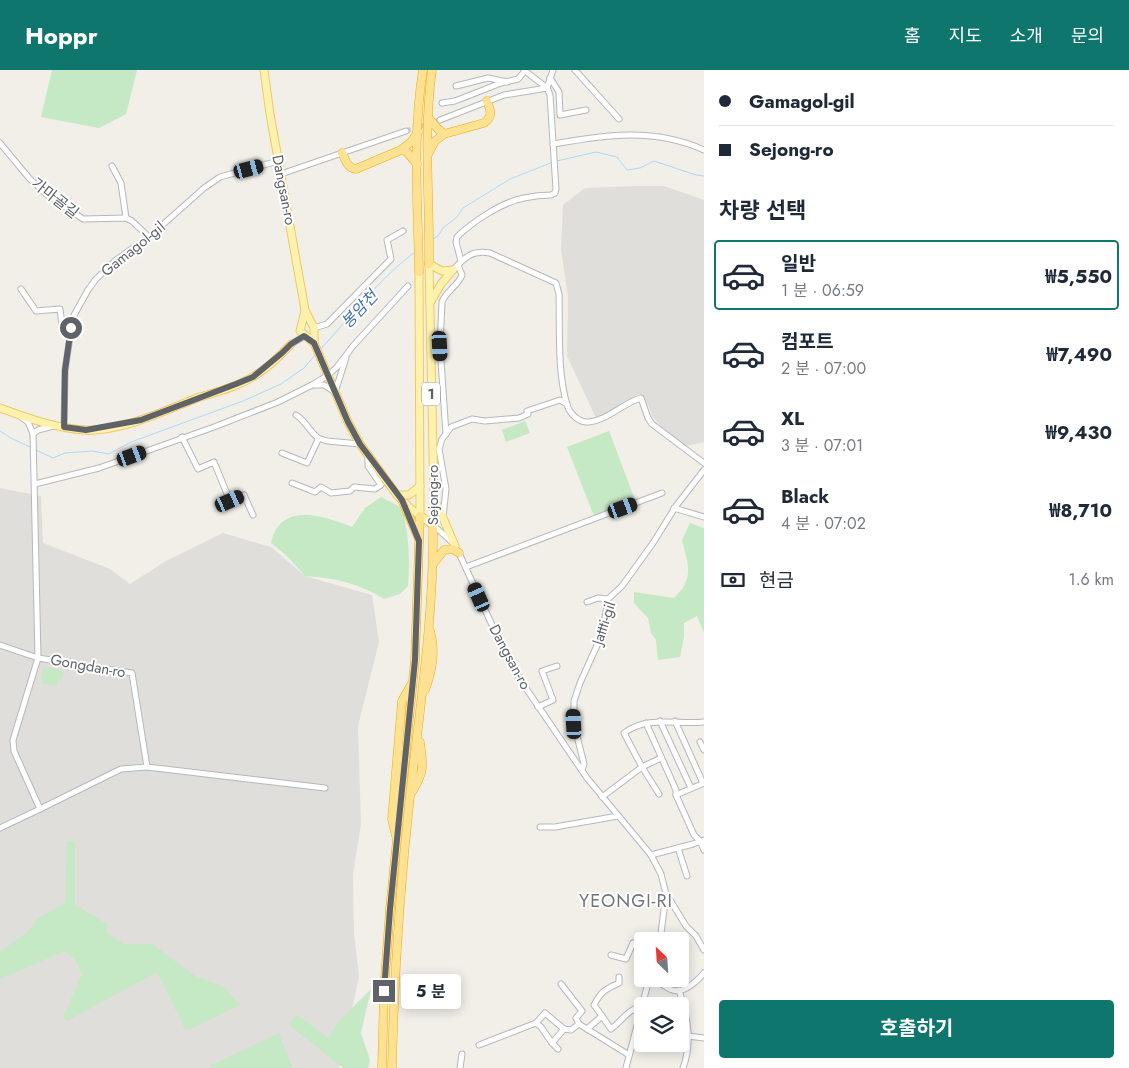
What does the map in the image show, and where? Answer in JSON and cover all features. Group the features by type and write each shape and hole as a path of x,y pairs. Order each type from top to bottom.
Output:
{"highway":[{"name":"Sejong-ro","path":"419,272 417,165 420,89 423,70"},
{"name":"Sejong-ro","path":"429,264 427,156 432,70"},
{"path":"427,156 435,141 444,134 489,120 491,111 487,101"},
{"path":"428,117 444,134"},
{"path":"342,153 348,166 356,169 401,150 411,142 418,132"},
{"path":"401,150 410,154 417,165"},
{"path":"399,498 419,541"},
{"name":"Sejong-ro","path":"382,1068 384,991 417,630 420,516"},
{"name":"Sejong-ro","path":"392,1068 399,915 429,628 433,564 432,525"},
{"path":"433,564 444,550 457,549"}],"main road":[{"name":"Dangsan-ro","path":"264,70 278,161 305,310 313,328 314,343 326,374 360,444 399,498 432,525"},
{"path":"429,264 442,271 457,265"},
{"name":"Sejong-ro","path":"429,264 428,304 434,500 432,525"},
{"path":"428,304 441,284 457,265"},
{"name":"Sejong-ro","path":"419,272 420,516"},
{"path":"302,330 305,310"},
{"path":"306,322 313,328 309,336 302,330 306,322"},
{"path":"302,330 314,343"},
{"path":"0,408 18,415 60,426 86,430 141,420 253,377 291,344"},
{"path":"399,498 409,495 420,486"},
{"path":"434,500 457,549"}],"street":[{"path":"547,88 553,70"},
{"path":"575,70 619,119"},
{"path":"442,104 518,79 524,71 547,88 550,95 556,189 551,195 522,198 503,206 473,224 457,237 457,265 462,275 459,282 444,297 442,302 440,346 446,434"},
{"path":"456,86 488,78 508,82"},
{"path":"550,78 560,92 560,115 586,110"},
{"path":"440,120 504,95 547,88"},
{"path":"484,90 487,101"},
{"path":"281,174 406,131"},
{"path":"553,146 634,134 672,139 704,150"},
{"name":"가마골길","path":"0,143 29,178 45,193 82,219 126,218"},
{"name":"Gamagol-gil","path":"60,426 69,336 73,317 96,279 116,260 148,237 204,188 220,177 278,161"},
{"path":"112,166 121,184 126,218 132,221 148,237"},
{"path":"313,328 327,324 380,271 390,259 387,240 403,231"},
{"path":"457,265 468,255 476,252 490,254 556,283 559,294 560,349 567,404 573,415 581,421 589,422 641,398 652,424 704,463"},
{"path":"35,484 98,468 214,427 278,402 312,385 347,355 408,286"},
{"path":"21,289 36,311 60,309 63,332 69,336"},
{"path":"291,344 302,330"},
{"path":"312,385 324,385 335,392 347,355"},
{"path":"442,517 446,489 439,449 442,439 451,427 472,419 485,421 519,418 528,414 527,411 560,400 567,404"},
{"path":"18,415 28,422 33,435 44,427 60,426"},
{"path":"296,415 302,418 307,428 318,438 327,441 360,444"},
{"name":"Gongdan-ro","path":"33,435 38,658 13,740 14,751 40,809"},
{"path":"182,437 198,468 214,462 230,501 244,495 253,515"},
{"path":"282,453 308,463 318,438"},
{"name":"Dangsan-ro","path":"292,483 315,492 320,487 331,492 350,491 354,487 375,489 381,485 368,466 368,454"},
{"name":"Jattti-gil","path":"582,770 584,764 574,724 574,701 599,641 608,599 622,586 653,543 674,508 704,470"},
{"path":"466,567 662,493"},
{"path":"674,508 704,517"},
{"name":"Dangsan-ro","path":"432,525 443,532 457,549 509,660 538,706 602,797 651,856 661,874 666,894 661,932"},
{"path":"587,602 598,598 608,599"},
{"name":"Gongdan-ro","path":"0,645 38,658 132,673 147,767"},
{"path":"538,706 553,700 542,672 557,666"},
{"path":"660,721 691,788"},
{"path":"659,794 624,733 646,723 660,721 704,722"},
{"path":"675,721 704,783 676,795"},
{"path":"646,723 676,790 676,795 694,834 702,841 704,850"},
{"path":"700,742 704,750"},
{"path":"602,797 642,767 661,758"},
{"path":"0,828 121,769 147,767 325,788"},
{"path":"540,827 555,828 618,816"},
{"path":"651,856 702,841"},
{"path":"678,848 687,876"},
{"path":"666,894 704,950"},
{"path":"611,955 626,959 632,943 634,944"},
{"path":"669,988 678,990 688,987 704,973"},
{"path":"612,1029 594,1004 600,993 619,983 619,977"},
{"path":"562,984 582,1010 576,1018 579,1024 629,1055"},
{"path":"678,990 680,997"},
{"path":"604,1040 612,1029 634,1009"},
{"path":"480,1045 536,1023 545,1012 564,1029 571,1030 579,1024"},
{"path":"587,1029 602,1016"},
{"path":"536,1023 558,1049"},
{"path":"552,1043 564,1029"},
{"path":"689,1036 704,1038"},
{"path":"633,1068 626,1066 634,1041"},
{"path":"683,1068 687,1052"},
{"path":"460,1068 462,1054"}],"shaded area":[{"path":"664,186 704,200 704,442 686,446 664,430 652,416 648,404 639,394 596,418 567,356 568,297 561,249 563,205 585,188"},
{"path":"0,488 41,496 43,543 110,569 130,584 166,561 223,533 271,547 305,576 372,595 379,642 358,726 361,825 353,874 354,933 359,977 339,1068 0,1068"}],"green space":[{"path":"52,70 137,70 126,114 99,128 41,117"},
{"path":"525,421 530,433 506,442 502,430"},
{"path":"609,431 635,500 594,516 567,447"},
{"path":"381,497 402,508 406,528 409,576 408,586 400,594 384,599 366,589 346,582 305,576 287,556 271,543 276,530 284,521 293,517 304,515 316,516 352,527 365,508"},
{"path":"690,523 704,528 704,633 697,616 684,623 684,637 680,657 658,660 656,640 651,633 648,618 634,603 634,592 674,598 681,591 688,571 682,540"},
{"path":"43,667 64,671 62,680 58,679 57,686 41,683"},
{"path":"67,841 75,841 75,905 107,924 107,933 123,944 152,944 195,976 224,987 240,1005 186,1031 157,972 67,1021 63,1017 82,975 76,961 65,951 0,979 0,952 30,930 37,919 65,903"},
{"path":"371,989 361,1033 370,1060 368,1068 343,1068 288,1024 297,1015 328,1038 338,1022"},
{"path":"279,1033 292,1068 210,1068 210,1066"}],"waterway":[{"name":"봉암천","path":"557,161 596,152 617,157 627,170 640,168 654,161 704,176"},
{"name":"봉암천","path":"433,239 457,217 463,208 510,179 553,162"},
{"name":"봉암천","path":"321,349 378,285 415,252"},
{"name":"봉암천","path":"36,450 53,458 65,453 92,451 109,454 131,442 243,401 281,384 304,368 316,354"},
{"name":"봉암천","path":"0,431 32,448"}],"tunnel":[{"path":"406,131 440,120"}],"district":[{"name":"YEONGI-RI","path":"626,901"}],"route":[{"path":"71,328 65,370 64,427 86,430 141,420 253,377 291,344 304,336 314,343 348,422 360,444 402,500 419,541 417,630 384,991"}]}
